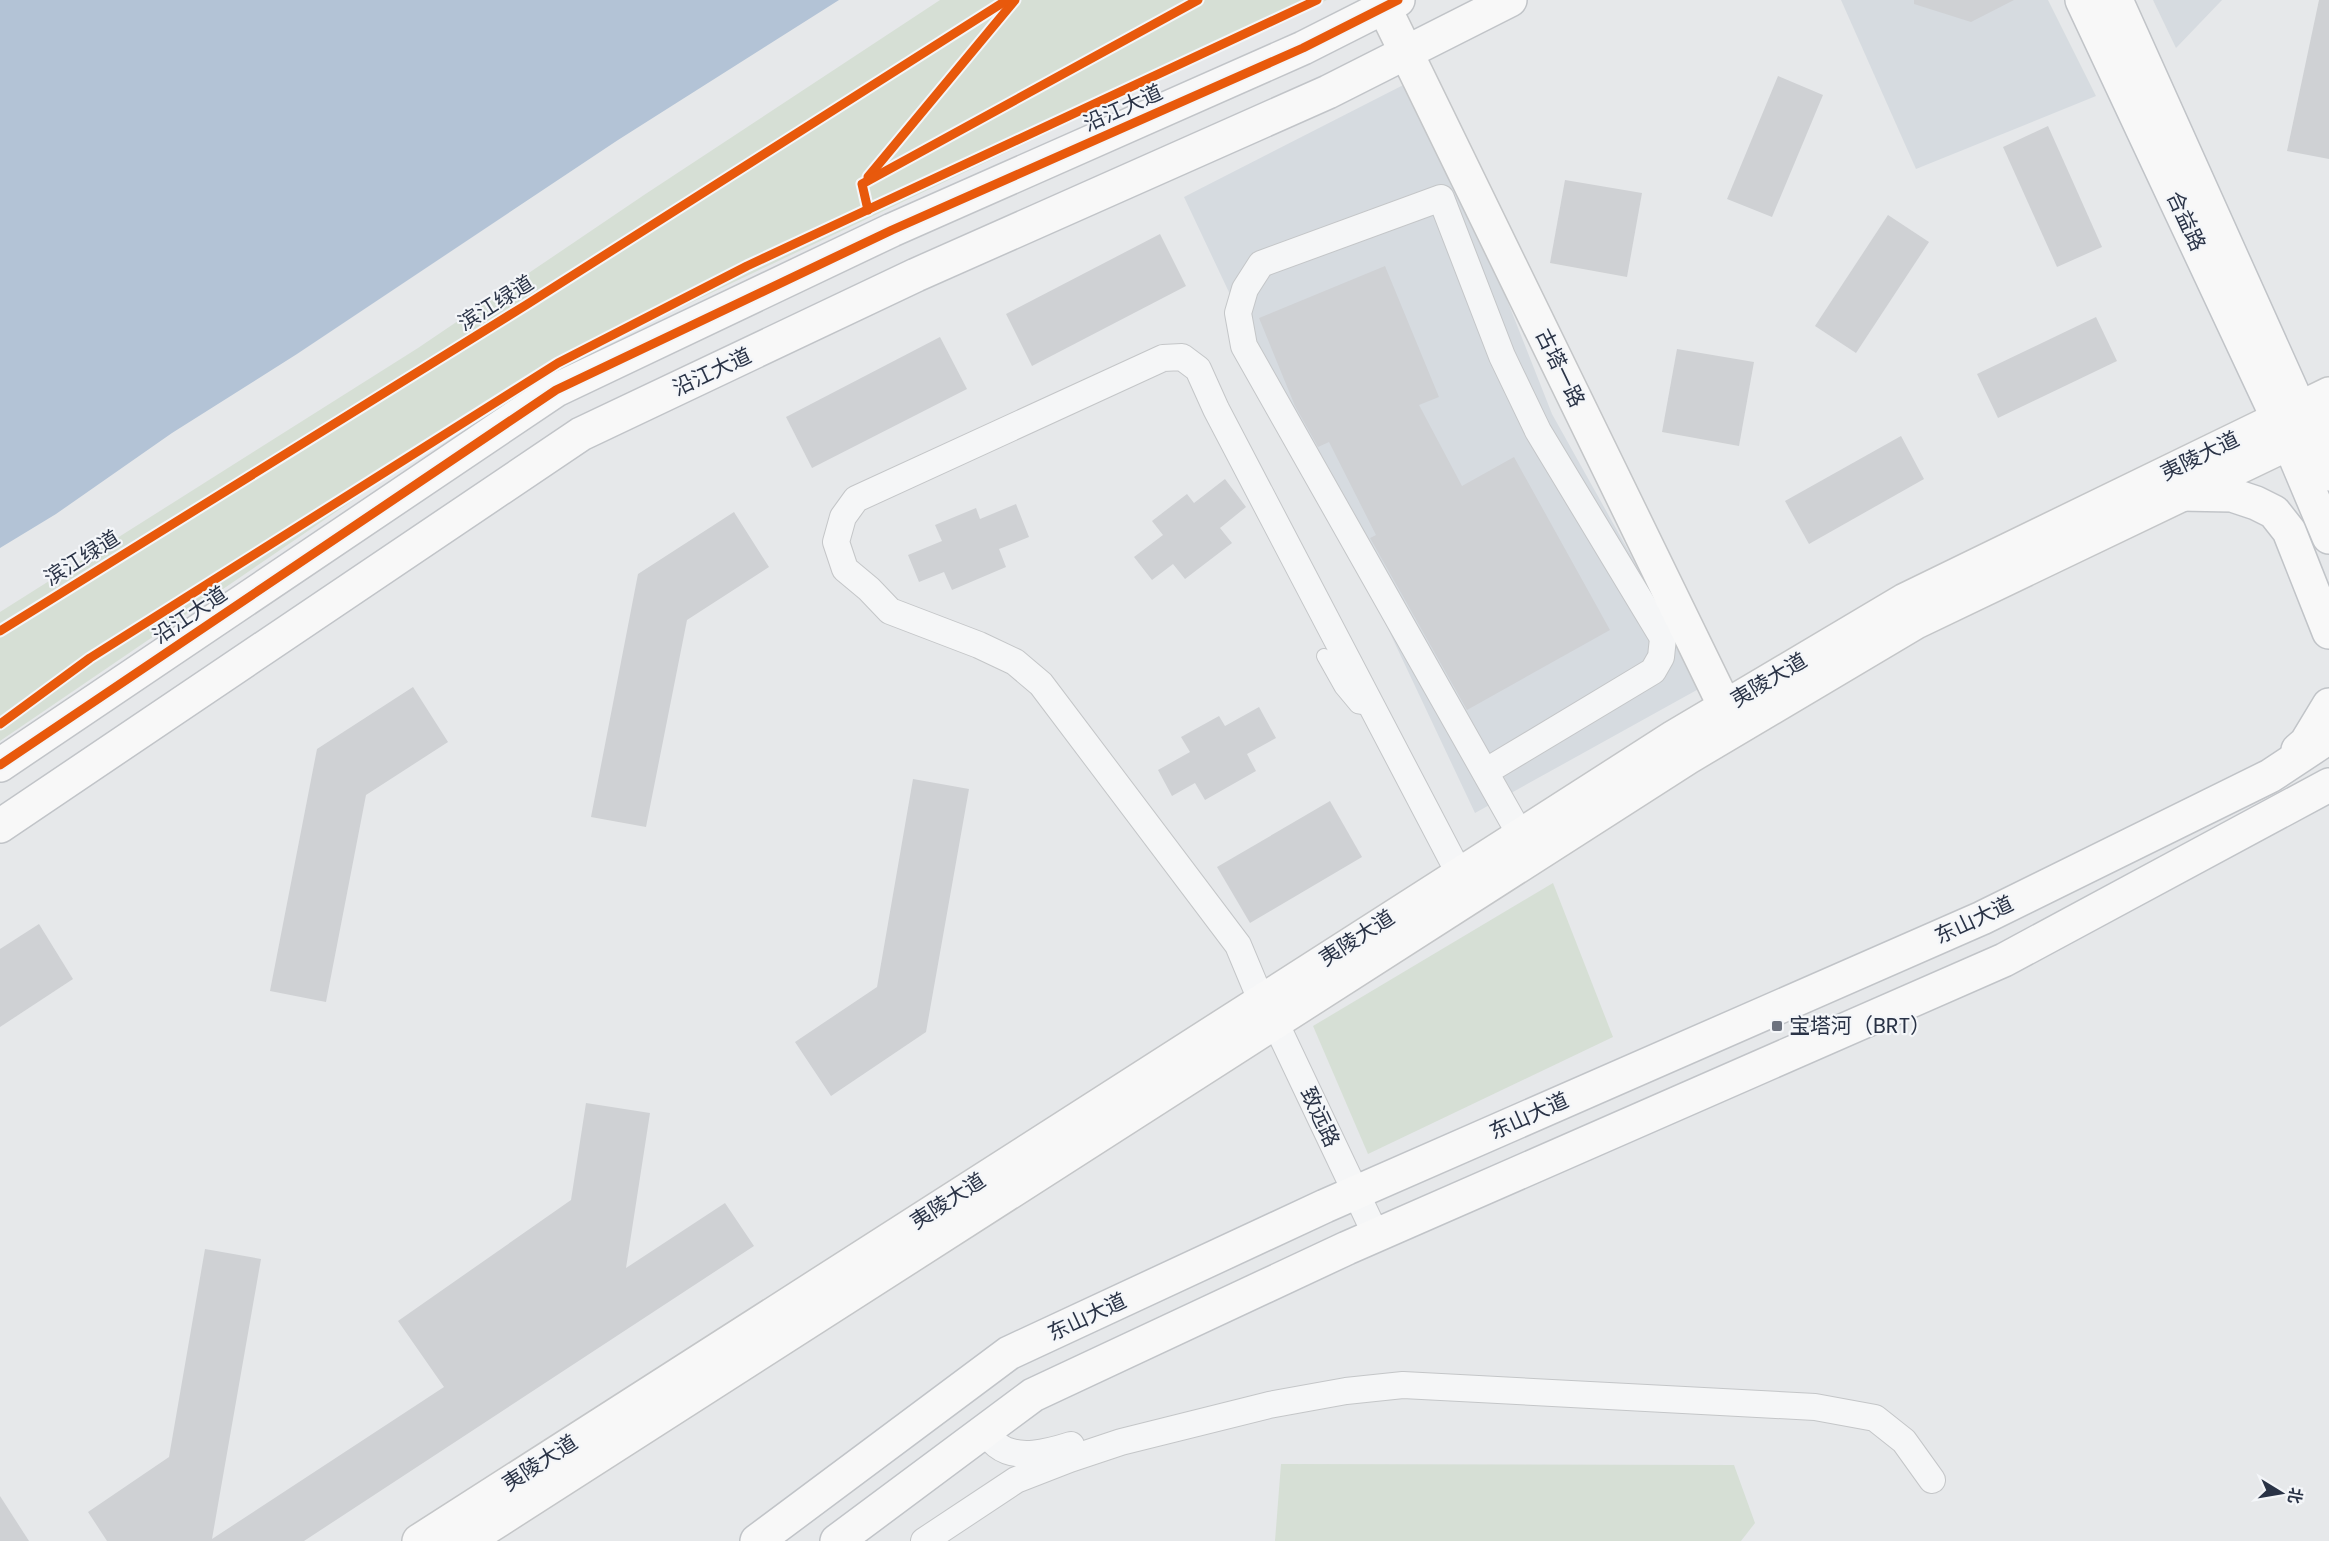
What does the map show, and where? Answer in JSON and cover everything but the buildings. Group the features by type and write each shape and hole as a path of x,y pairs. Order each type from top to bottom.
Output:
{"main road":[{"name":"沿江大道","path":"0,826 581,434 916,274 1328,92 1510,0"},
{"name":"合益路","path":"2082,0 2302,425"},
{"name":"合益路","path":"2116,0 2302,425"},
{"name":"沿江大道","path":"0,765 555,390 892,230 1303,48 1391,3"},
{"name":"古塔一路","path":"1391,3 1407,52 1731,717"},
{"name":"夷陵大道","path":"466,1541 1268,1011 1459,873 1520,834 1731,717 1916,622 2181,495 2302,425 2329,394"},
{"name":"夷陵大道","path":"419,1541 1268,1011 1677,765 1731,717 1905,600 2302,425"},
{"path":"2302,425 2329,474"},
{"path":"2302,425 2329,537"},
{"path":"2181,495 2232,495 2274,512 2289,531 2329,632"},
{"path":"2270,776 2306,743 2329,705"},
{"name":"东山大道","path":"757,1541 1009,1353 1356,1192 1982,918 2270,776 2329,737"},
{"path":"837,1541 1033,1395 1376,1235 2004,960 2329,785"},
{"path":"2290,808 2329,812"}],"street":[{"path":"1485,772 1653,671 1661,657 1663,638 1538,431 1502,356 1441,198 1261,264 1245,288 1238,313 1244,346 1520,834"},
{"name":"致远路","path":"1376,1235 1238,945 1041,684 1015,662 997,653 890,611 844,569 836,542 843,517 856,499 1163,358 1182,357 1198,369 1216,409 1459,873"},
{"path":"924,1541 1016,1480 1087,1453 1269,1405 1346,1390 1403,1385 1815,1407 1875,1418 1904,1441 1932,1480"},
{"path":"984,1431 999,1447 1020,1454 1049,1452 1071,1445 1082,1447 1087,1453"}],"lane":[{"path":"1324,656 1342,688 1357,706 1374,709"}],"path":[{"path":"997,6 1007,0"},
{"path":"862,184 1015,0"},
{"path":"862,184 1198,0"},
{"path":"862,184 868,210"},
{"path":"858,215 878,205"}],"shaded area":[{"path":"940,0 1327,0 606,343 434,445 0,741 0,612 418,348 644,195"},
{"path":"1841,0 2048,0 2096,96 1916,169"},
{"path":"2153,0 2222,0 2176,48"},
{"path":"1419,77 1552,414 1704,686 1475,813 1184,197"},
{"path":"1553,883 1613,1037 1368,1154 1313,1026"},
{"path":"1281,1464 1734,1465 1755,1523 1741,1541 1275,1541"}],"water":[{"path":"0,0 839,0 618,140 297,354 172,433 56,514 0,548"}],"cycle path":[{"name":"滨江绿道","path":"0,631 526,305 1007,0"},
{"path":"868,177 1015,0"},
{"path":"868,210 862,184 1198,0"},
{"path":"0,724 90,658 558,363 747,266 1317,0"},
{"path":"0,765 556,390 892,230 1303,48 1398,0"}],"place":[{"name":"宝塔河（BRT）","path":"1777,1026"}]}
